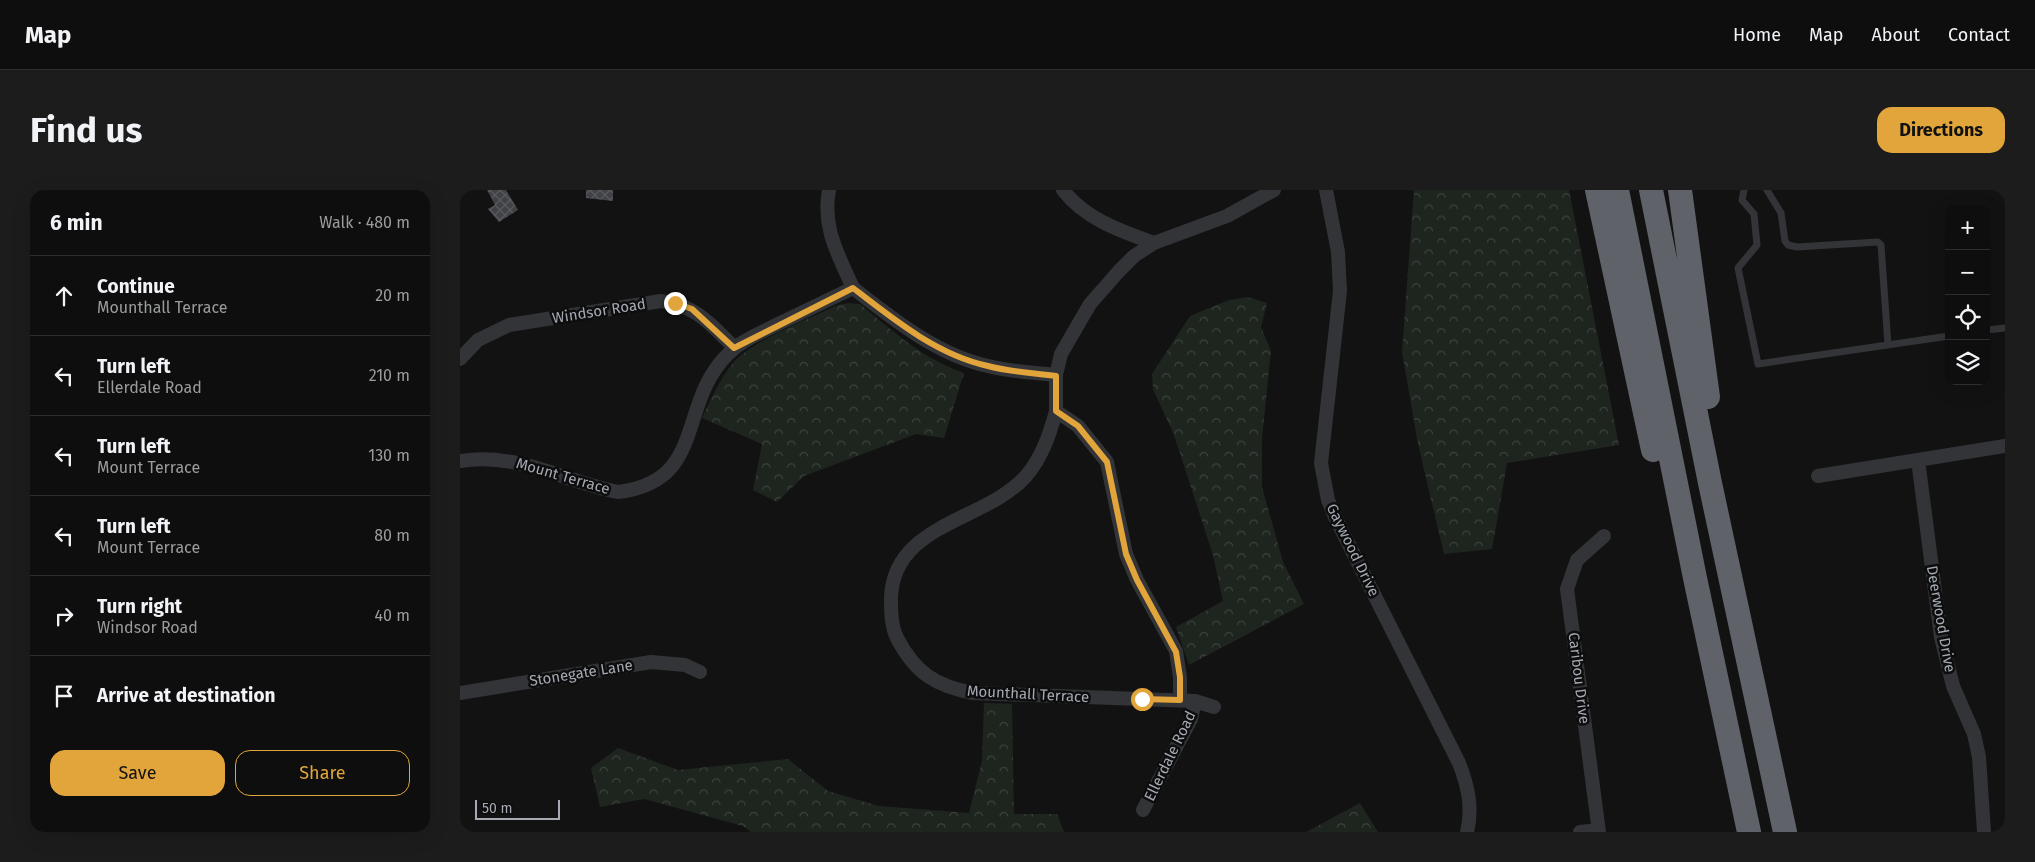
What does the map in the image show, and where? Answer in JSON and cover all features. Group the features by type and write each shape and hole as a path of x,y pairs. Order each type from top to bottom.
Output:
{"highway":[{"path":"1597,190 1652,443 1674,526 1695,578"},
{"path":"1617,190 1695,578 1749,832"},
{"path":"1651,190 1710,483 1786,832"},
{"path":"1680,190 1713,434 1710,483"}],"street":[{"path":"829,190 826,206 827,224 853,288 932,344 958,357 1008,370 1056,376"},
{"path":"1063,190 1084,212 1117,229 1154,243"},
{"path":"1056,411 1056,376 1061,354 1090,304 1119,271 1134,256 1154,243 1226,216 1274,190"},
{"name":"Gaywood Drive","path":"1326,190 1338,252 1340,290 1322,453 1324,481 1335,517 1459,763 1466,782 1470,804 1467,832"},
{"name":"Mount Terrace","path":"460,461 479,458 502,459 618,492 637,490 654,483 668,473 678,459 704,386 714,369 734,348 853,288"},
{"name":"Windsor Road","path":"460,360 478,340 509,325 661,301 675,303 692,309 734,348"},
{"name":"Mounthall Terrace","path":"1056,411 1040,456 1026,476 987,505 922,538 897,572 892,591 891,612 895,633 904,652 917,668 934,681 953,690 974,694 1180,700 1196,701 1214,707"},
{"name":"Ellerdale Road","path":"1056,411 1083,432 1107,462 1126,554 1137,580 1176,652 1180,677 1180,700"},
{"path":"1818,476 2005,446"},
{"name":"Deerwood Drive","path":"1918,460 1942,646 1953,686 1974,734 1980,757 1984,832"},
{"name":"Caribou Drive","path":"1598,831 1567,589 1577,560 1604,536"},
{"name":"Stonegate Lane","path":"460,693 652,662 685,665 700,672"},
{"name":"Ellerdale Road","path":"1143,810 1191,720 1196,701"},
{"path":"1580,832 1598,831"}],"lane":[{"path":"1744,190 1742,200 1754,214 1757,245 1738,268 1758,364 1945,337"},
{"path":"1767,190 1781,212 1785,241 1788,245 1797,247 1878,242 1882,245 1888,345"},
{"path":"1990,330 2005,328"}],"green space":[{"path":"1414,190 1569,190 1619,445 1507,463 1492,549 1444,554 1418,444 1402,352"},
{"path":"1248,297 1267,303 1261,327 1271,351 1262,438 1262,487 1283,562 1304,604 1189,665 1176,627 1223,601 1213,555 1174,435 1153,389 1152,374 1190,316 1229,300"},
{"path":"860,304 922,352 964,373 944,438 916,434 804,476 777,502 753,490 762,444 702,418 724,375 742,354 798,323 838,305"},
{"path":"984,703 1012,704 1014,814 1057,814 1064,832 751,832 743,826 644,799 600,807 591,768 618,748 678,770 788,759 828,791 879,806 969,813 982,761"},
{"path":"1360,803 1378,832 1306,832"}],"building":[{"path":"487,190 506,190 518,210 499,222 488,209 495,205"},
{"path":"586,190 613,190 613,201 586,198"}],"route":[{"path":"675,303 692,309 734,348 853,288 932,344 958,357 986,366 1016,372 1056,376 1056,411 1078,426 1107,462 1126,554 1137,580 1176,652 1179,664 1180,700 1142,699"}]}
